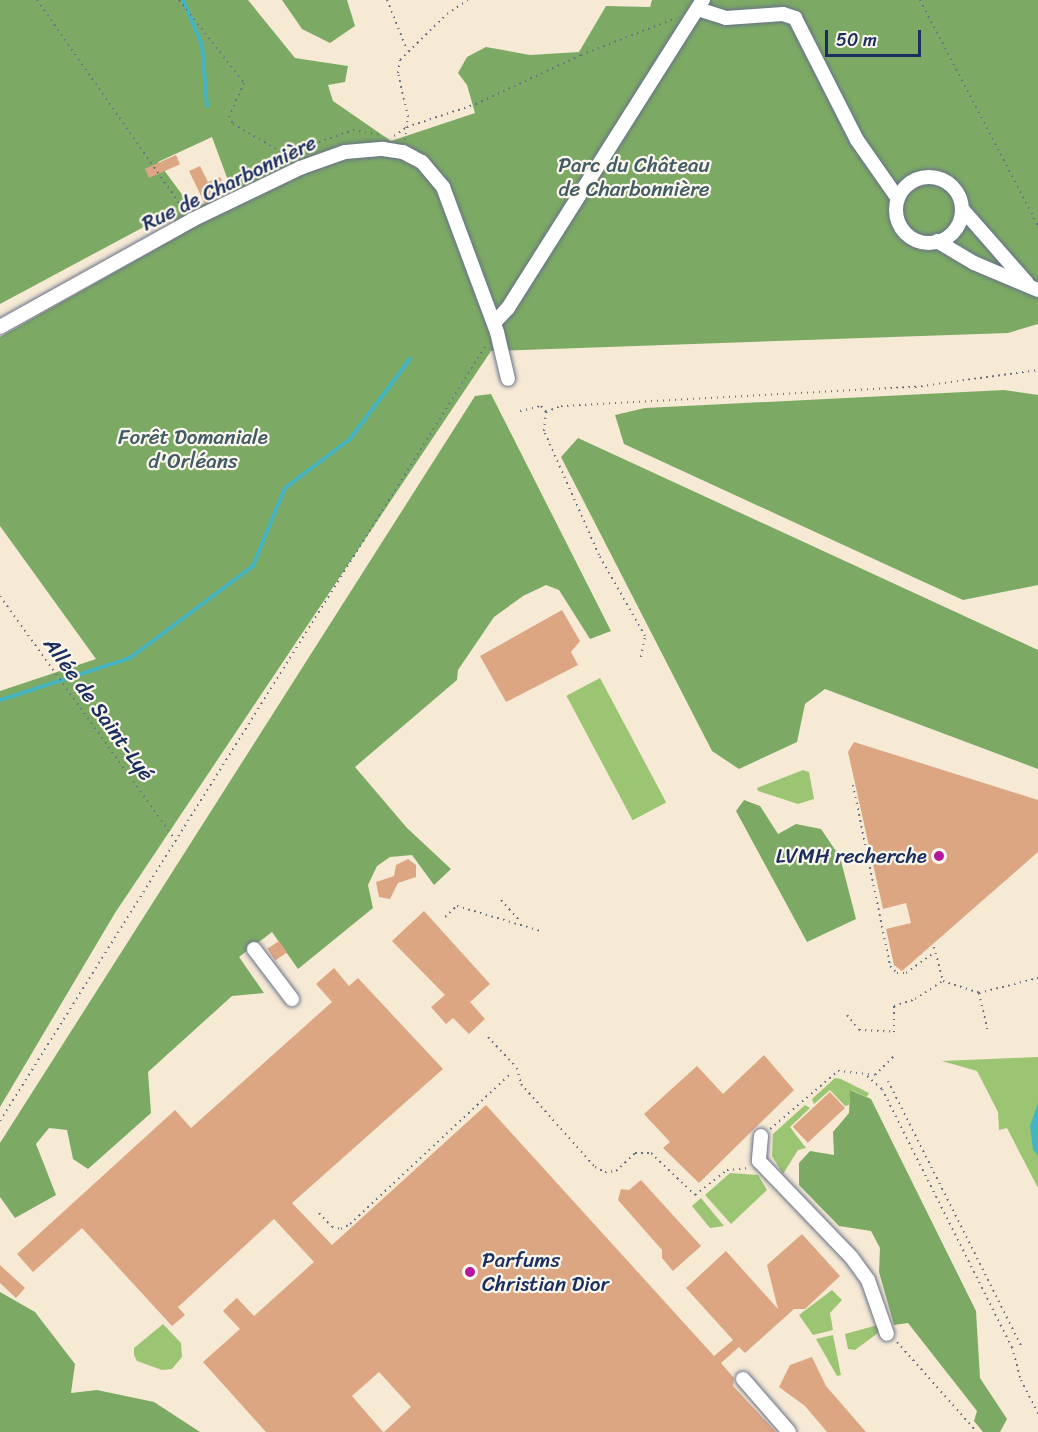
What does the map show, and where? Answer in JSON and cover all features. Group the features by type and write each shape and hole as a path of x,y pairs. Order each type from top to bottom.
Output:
{"street":[{"path":"495,327 701,4 726,18 783,14 795,18 857,140 896,196 895,208 902,228 919,240 937,241 974,263 1033,287"},
{"name":"Rue de Charbonnière","path":"0,327 192,220 300,168 345,153 382,149 403,152"},
{"path":"403,152 422,162 443,187 495,327 508,379"},
{"path":"896,196 911,182 941,181 957,190 963,210 1033,287"},
{"path":"937,241 957,229 963,210"},
{"path":"254,949 292,999"},
{"path":"765,1134 759,1161 852,1258 868,1280 890,1335"},
{"path":"743,1379 789,1432"}],"path":[{"path":"37,0 192,220"},
{"path":"179,0 244,83 229,116 233,124 285,154 353,130 382,136"},
{"path":"387,0 407,51"},
{"path":"403,152 407,127 398,73 407,51 468,0"},
{"path":"920,0 1038,226"},
{"path":"392,138 407,127 476,104 581,55 676,17"},
{"path":"0,1121 174,838 495,327"},
{"path":"546,412 561,406 915,387 1038,370"},
{"path":"520,411 541,406 546,412 544,431 599,555 645,636 641,657"},
{"name":"Allée de Saint-Lyé","path":"0,596 174,838"},
{"path":"853,786 890,966 897,973 906,974 935,952"},
{"path":"501,900 521,922"},
{"path":"445,917 457,906 521,922 541,931"},
{"path":"934,946 942,981"},
{"path":"942,981 979,993 1038,978"},
{"path":"847,1015 860,1030 894,1032 894,1006 915,999 942,981"},
{"path":"979,993 987,1029"},
{"path":"488,1037 517,1068 521,1084 595,1167 605,1172 616,1171 635,1153 651,1153 695,1195 727,1170 748,1168 759,1161"},
{"path":"867,1076 881,1071 894,1056"},
{"path":"765,1134 838,1071 867,1076 875,1080 887,1099 1012,1347 1021,1380 1038,1414"},
{"path":"319,1213 332,1227 341,1229 350,1224 509,1075"},
{"path":"888,1081 1021,1345"},
{"path":"890,1335 977,1432"}],"green space":[{"name":"Forêt Domaniale d'Orléans","path":"0,0 248,0 295,58 348,66 345,82 328,85 333,101 391,141 475,113 467,85 458,73 467,57 486,47 530,55 579,52 606,6 650,7 652,0 1038,0 1038,324 1008,333 491,351 115,913 0,1107 0,691 96,659 0,526 0,337 184,233 168,214 0,304","holes":["212,137 233,194 192,208 158,162"]},
{"path":"282,0 347,0 355,26 330,43 302,29"},
{"path":"1004,390 1038,395 1038,585 963,600 624,444 615,415 645,408"},
{"path":"491,394 611,631 590,639 559,590 546,585 523,596 494,617 458,670 457,680 355,767 407,828 451,869 434,885 412,855 390,857 377,866 368,885 373,908 298,969 272,932 239,957 264,993 232,996 148,1072 151,1113 88,1169 73,1159 67,1130 49,1128 36,1144 56,1195 15,1218 0,1197 0,1143 475,396"},
{"path":"578,438 1038,650 1038,769 825,689 805,704 797,742 739,769 712,751 561,457"},
{"path":"600,678 666,802 633,820 566,696"},
{"path":"803,770 809,772 814,799 798,804 758,791 757,788"},
{"path":"744,800 760,806 778,834 796,824 821,829 840,857 856,919 807,942 736,811"},
{"path":"1038,1057 1038,1188 1007,1128 999,1130 998,1112 977,1071 942,1061"},
{"path":"835,1078 869,1093 867,1097 851,1090 849,1105 845,1106 830,1090 814,1104 812,1099"},
{"path":"850,1090 871,1099 976,1311 980,1378 1007,1419 1000,1432 983,1432 974,1421 977,1411 908,1323 894,1325 879,1272 880,1248 871,1231 839,1226 799,1185 799,1163 810,1151 834,1155 833,1132 849,1113"},
{"path":"805,1105 810,1108 790,1127 806,1148 798,1150 783,1174 772,1156 773,1134"},
{"path":"730,1173 758,1175 767,1190 731,1224 705,1195"},
{"path":"701,1198 724,1226 710,1228 692,1206"},
{"path":"832,1290 842,1300 830,1313 833,1330 813,1335 799,1315"},
{"path":"0,1292 35,1312 75,1364 71,1393 97,1390 154,1402 200,1432 0,1432"},
{"path":"163,1324 181,1343 182,1357 172,1369 162,1370 137,1361 134,1348"},
{"path":"878,1325 878,1333 855,1350 848,1349 845,1334"},
{"path":"833,1335 841,1375 837,1376 816,1339"}],"water":[{"path":"1038,1103 1038,1155 1033,1150 1030,1126"}],"building":[{"path":"176,155 180,164 149,178 145,169"},
{"path":"200,166 208,182 220,177 225,188 221,190 223,195 205,204 189,171"},
{"path":"562,610 580,641 571,652 578,665 506,702 480,656"},
{"name":"LVMH recherche","path":"854,742 1038,800 1038,852 902,971 894,965 886,929 911,923 906,903 883,909 848,752"},
{"path":"408,859 416,865 416,877 398,883 390,899 379,897 376,882 394,876 396,865"},
{"path":"424,911 490,984 470,1002 485,1019 469,1034 453,1018 446,1024 431,1007 445,995 392,941"},
{"path":"279,941 287,953 275,960 267,949"},
{"name":"Parfums Christian Dior","path":"334,968 349,986 358,978 443,1069 292,1203 332,1245 486,1105 714,1356 733,1340 686,1288 726,1251 778,1309 767,1265 802,1234 840,1276 805,1309 794,1309 745,1353 739,1347 721,1363 734,1378 733,1386 776,1432 384,1432 411,1407 379,1372 352,1396 383,1432 266,1432 203,1362 240,1329 223,1311 230,1304 237,1298 254,1316 314,1262 274,1219 178,1307 185,1315 172,1326 82,1228 33,1272 17,1254 175,1110 191,1128 332,1002 316,984"},
{"path":"764,1055 794,1090 699,1183 663,1148 670,1142 644,1114 697,1066 723,1094"},
{"path":"830,1092 845,1108 808,1143 793,1127"},
{"path":"641,1180 701,1246 673,1271 662,1258 662,1250 618,1200 621,1189 629,1190"},
{"path":"0,1265 25,1288 16,1298 0,1283"},
{"path":"812,1357 826,1386 866,1432 827,1432 805,1406 779,1387 790,1365"}],"waterway":[{"path":"183,0 202,45 207,106"},
{"path":"0,700 130,658 253,566 285,488 350,439 410,359"}],"place":[{"name":"LVMH recherche","path":"939,856"},
{"name":"Parfums Christian Dior","path":"470,1272"}],"park label":[{"name":"Parc du Château de Charbonnière","path":"634,177"}]}
